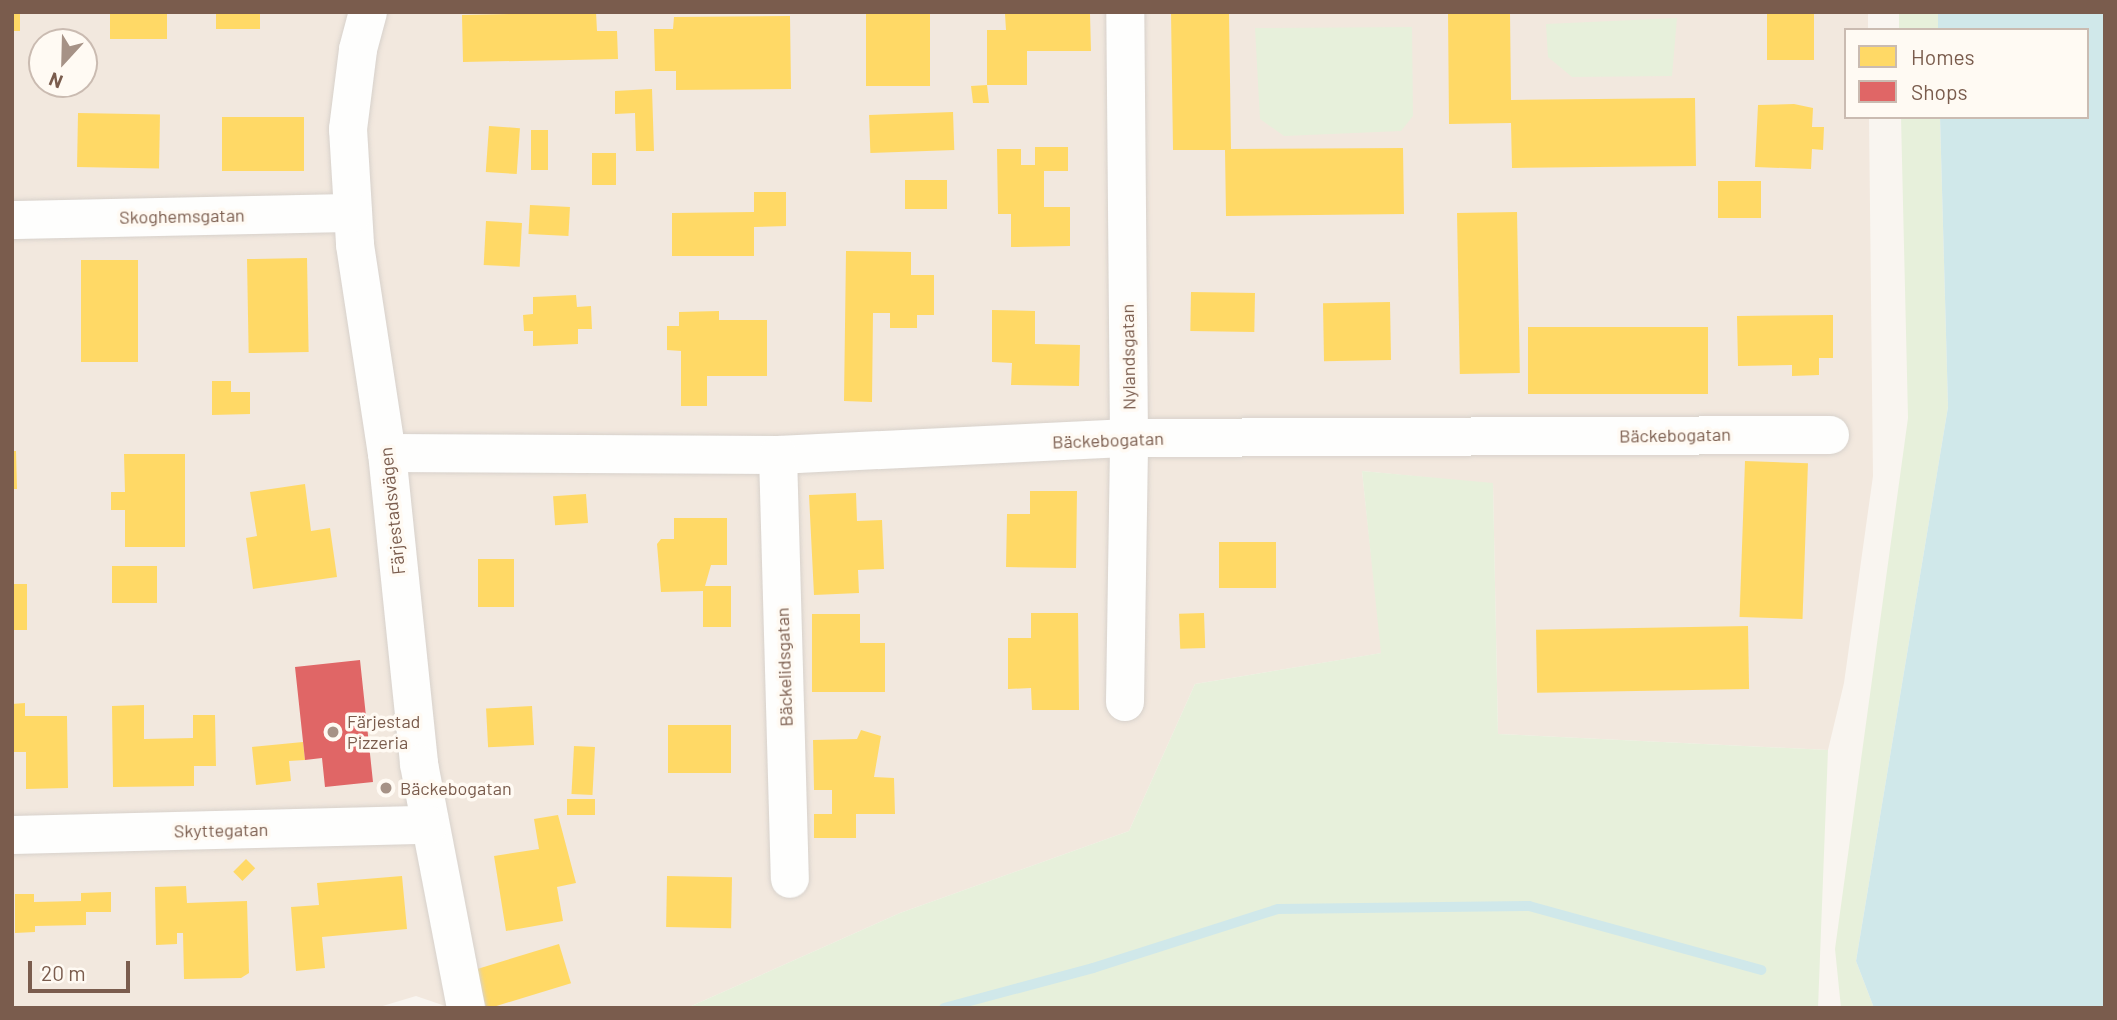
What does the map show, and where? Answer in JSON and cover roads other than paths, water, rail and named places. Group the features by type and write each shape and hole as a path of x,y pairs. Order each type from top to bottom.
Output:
{"street":[{"name":"Färjestadsvägen","path":"368,12 358,50 348,129 353,213 387,453 429,825 464,998"},
{"name":"Nylandsgatan","path":"1125,12 1129,438 1125,702"},
{"name":"Skoghemsgatan","path":"12,219 353,213"},
{"name":"Bäckebogatan","path":"387,453 778,455 1129,438 1830,435"},
{"name":"Bäckelidsgatan","path":"778,455 790,879"},
{"name":"Skyttegatan","path":"12,835 429,825"}],"water":[{"path":"1938,12 2105,12 2105,1008 1874,1008 1856,961 1948,407 1940,119 2089,119 2089,28 1938,28"}],"waterway":[{"path":"944,1008 1093,968 1278,909 1529,906 1761,970"}],"place":[{"name":"Färjestad Pizzeria","path":"333,732"},
{"name":"Bäckebogatan","path":"386,788"}]}
